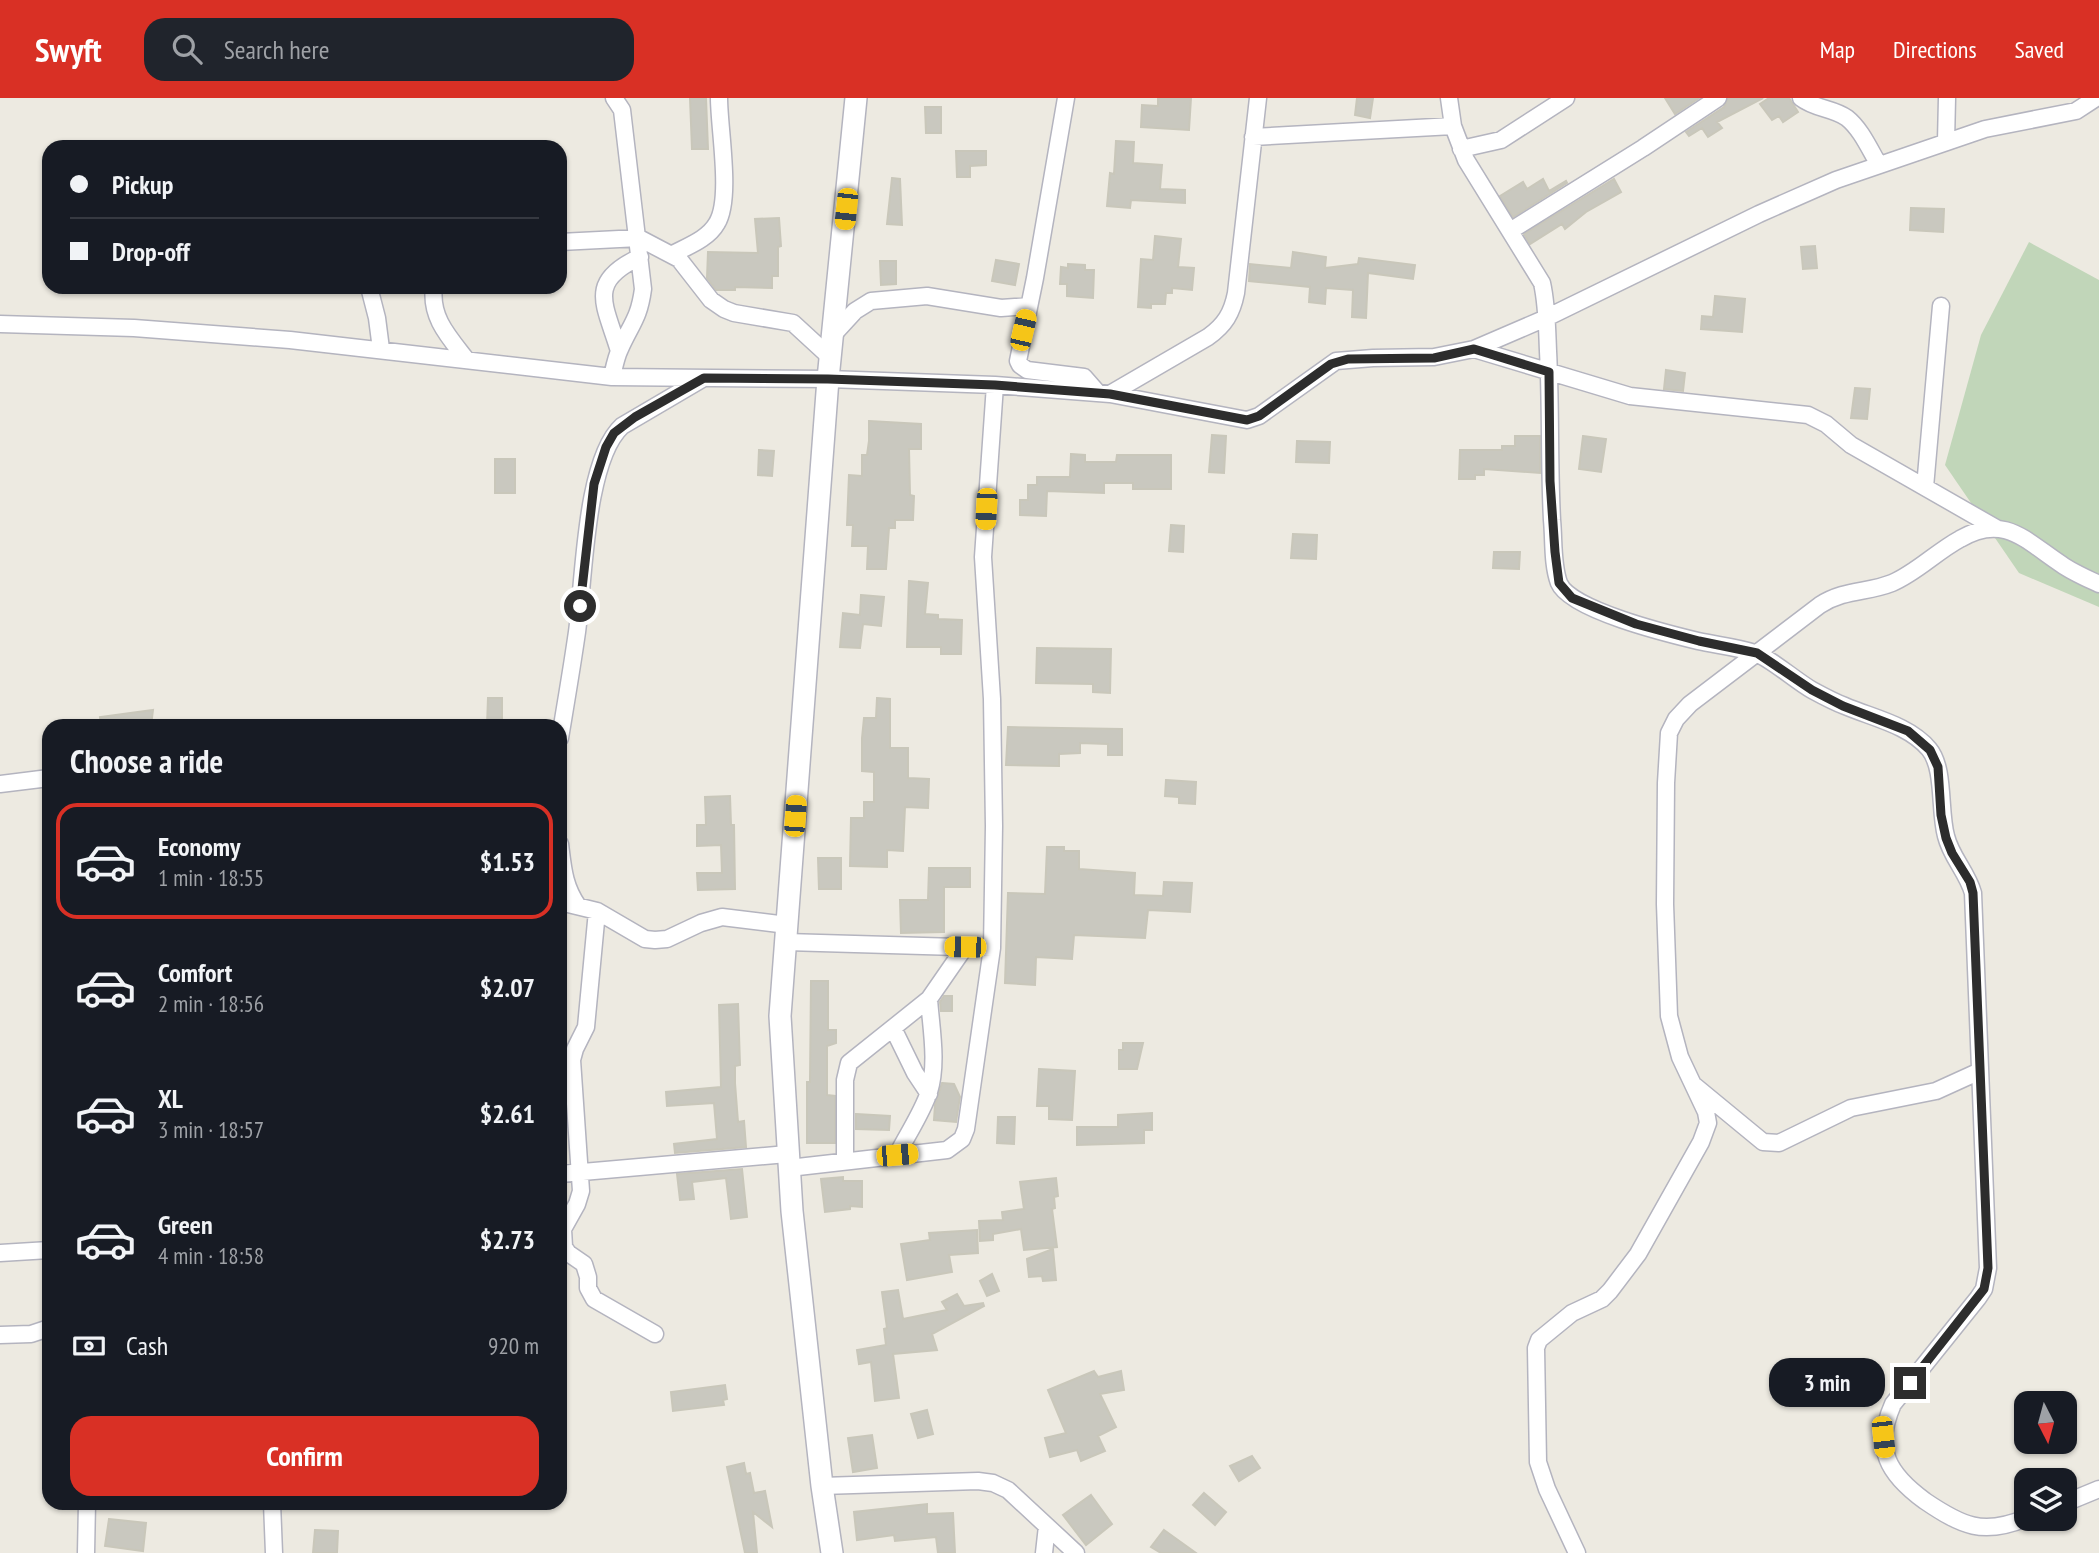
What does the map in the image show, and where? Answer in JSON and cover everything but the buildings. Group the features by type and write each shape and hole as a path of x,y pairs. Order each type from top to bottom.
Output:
{"street":[{"path":"612,377 619,351 634,326 641,307 643,289 622,110 614,98"},
{"path":"673,254 709,233 717,223 722,209 723,167 719,98"},
{"path":"832,1553 822,1486 792,1211 780,1016 828,379 856,98"},
{"path":"1066,98 1029,306 1018,353 1020,365 1027,370 1078,375 1104,394"},
{"path":"1104,394 1208,337 1218,330 1230,315 1236,293 1258,98"},
{"path":"1449,98 1453,126 1461,149 1542,282 1549,372 1550,481 1555,552 1559,583 1564,591 1579,602 1636,624 1757,653 1833,701 1908,731 1930,750 1938,767 1941,815 1946,838 1970,882 1973,893 1987,1281 1978,1298 1893,1404 1886,1419 1883,1437 1885,1453 1892,1471 1906,1487 1954,1521 1988,1527 2014,1523"},
{"path":"1461,149 1501,140 1566,98"},
{"path":"1510,231 1718,98"},
{"path":"1801,98 1814,107 1846,117 1855,126 1879,165"},
{"path":"1946,142 1947,98"},
{"path":"0,324 185,331 381,349 612,377 828,379 995,385 1104,394 1247,420 1259,416 1336,361 1434,358 1474,349 1546,318 1759,214 1836,180 1985,129 2076,111 2096,98"},
{"path":"1253,137 1453,126"},
{"path":"567,242 639,238 679,259 711,300 724,309 793,324 831,346"},
{"path":"619,351 607,311 605,285 615,270 640,257"},
{"path":"371,294 381,349"},
{"path":"433,294 438,321 466,359"},
{"path":"831,346 855,311 872,300 927,296 1001,308 1029,306"},
{"path":"1924,487 1941,306"},
{"path":"1474,349 1630,396 1808,415 1826,424 1851,445 1996,528 2026,538 2062,566 2099,584"},
{"path":"563,719 577,631 594,484 606,447 614,433 622,426 704,378"},
{"path":"567,1174 648,1165 845,1160 947,1150 962,1139 966,1129 988,989 992,948 992,699 983,557 995,385"},
{"path":"1577,1553 1538,1462 1536,1348 1539,1340 1572,1313 1610,1291 1638,1254 1701,1142 1708,1123 1706,1112 1680,1057 1669,1016 1665,904 1667,743 1671,726 1690,704 1825,602 1841,594 1891,583 1976,530 1996,528"},
{"path":"0,784 42,779"},
{"path":"567,888 578,906"},
{"path":"567,904 597,911 645,939 667,939 701,923 722,917 786,933 992,948"},
{"path":"567,1222 581,1198 572,1060 586,1027 597,911"},
{"path":"845,1160 845,1080 849,1063 929,999 965,947"},
{"path":"897,1155 929,1094 933,1069 929,999"},
{"path":"893,1028 915,1073 929,1094"},
{"path":"1692,1083 1763,1142 1771,1144 1788,1140 1851,1108 1936,1091 1980,1071"},
{"path":"0,1252 42,1250"},
{"path":"567,1252 584,1264 588,1288 594,1299 655,1334"},
{"path":"0,1335 31,1334 42,1330"},
{"path":"822,1486 978,1481 993,1483 1008,1490 1076,1553"},
{"path":"2077,1498 2099,1489"},
{"path":"86,1553 87,1510"},
{"path":"272,1510 274,1553"},
{"path":"1044,1553 1047,1526"}],"green space":[{"path":"2029,242 2099,280 2099,607 2019,573 1945,465 1981,335"}],"route":[{"path":"580,606 594,484 606,447 614,433 622,426 704,378 995,385 1110,394 1247,420 1259,416 1331,364 1348,359 1434,358 1474,349 1549,372 1550,481 1557,571 1564,591 1587,605 1664,633 1757,653 1812,690 1843,706 1908,731 1930,750 1938,767 1941,815 1946,838 1970,882 1973,893 1988,1268 1987,1281 1978,1298 1910,1383"}]}
